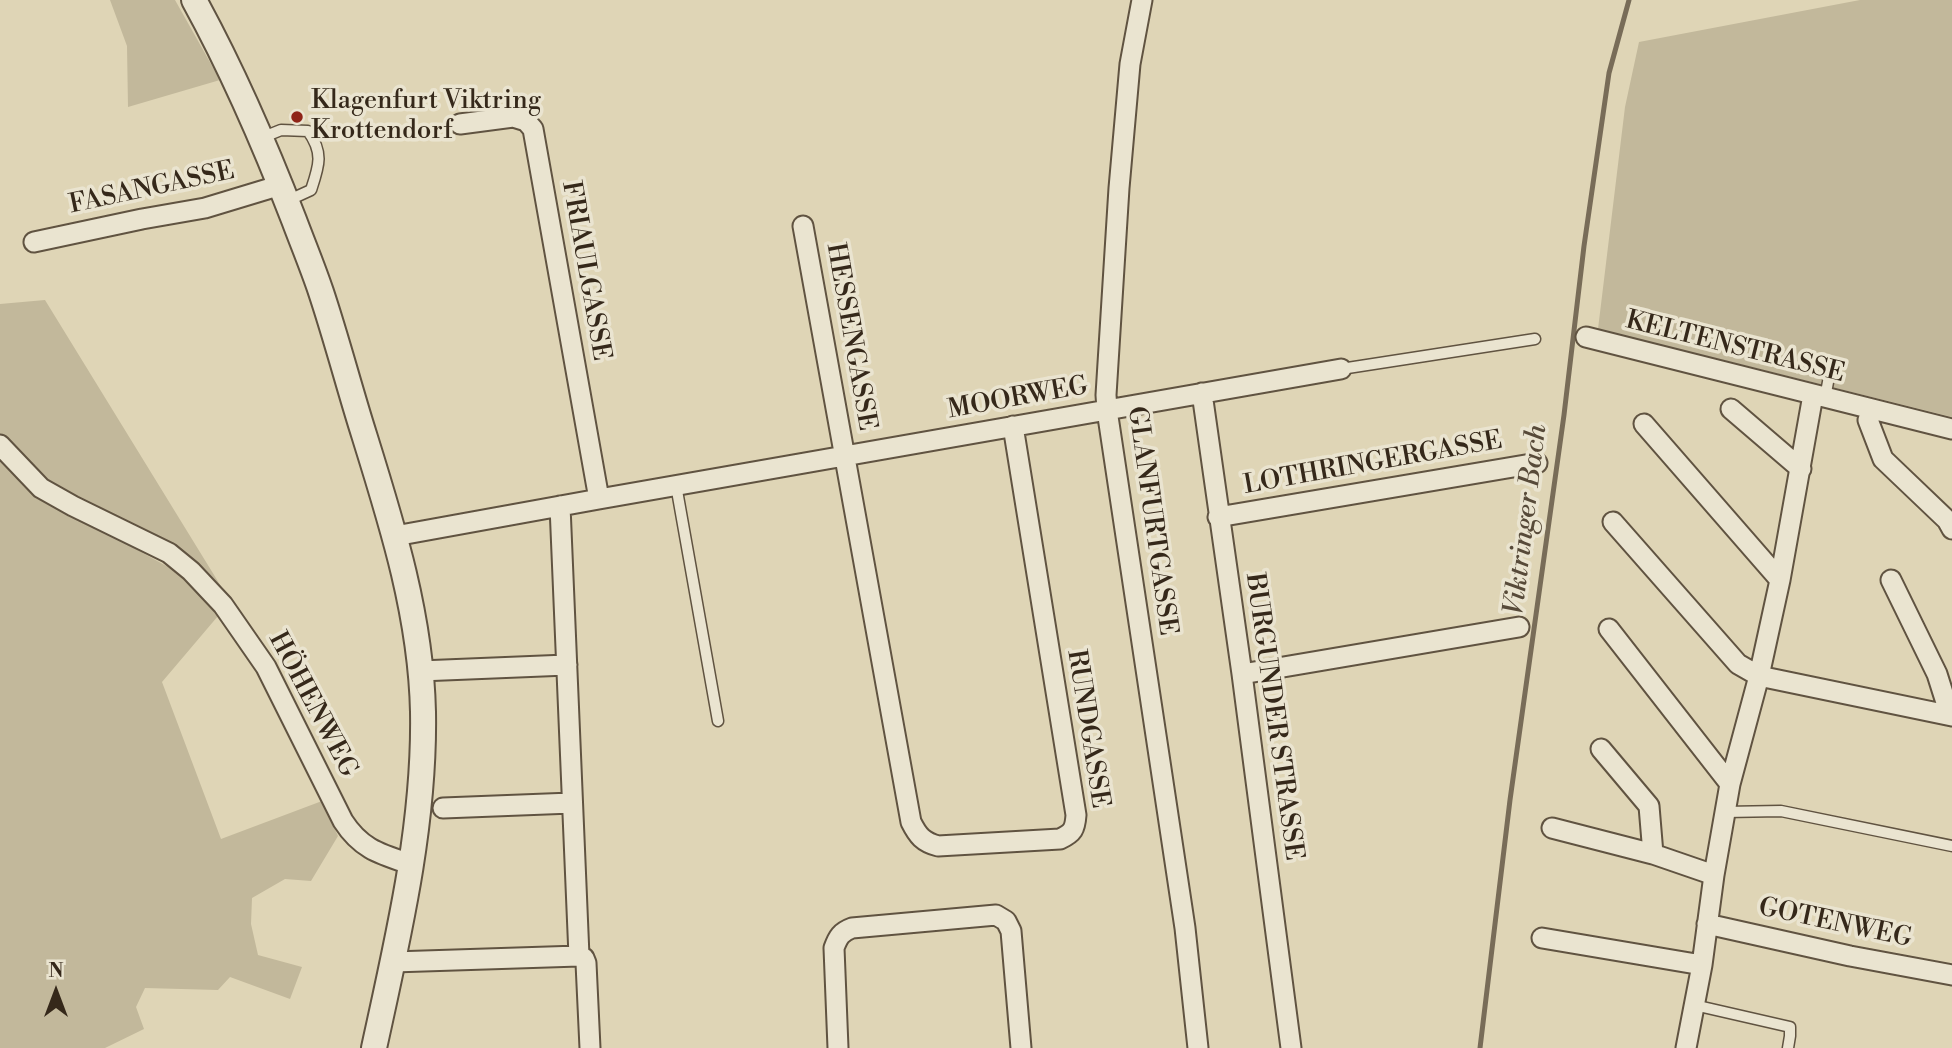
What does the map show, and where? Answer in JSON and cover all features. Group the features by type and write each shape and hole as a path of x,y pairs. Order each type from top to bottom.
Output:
{"street":[{"path":"194,0 261,138 320,290 395,536 417,632 423,711 422,779 393,962 374,1048"},
{"name":"GLANFURTGASSE","path":"1142,0 1130,64 1106,395 1185,928 1198,1048"},
{"name":"FRIAULGASSE","path":"460,124 513,117 526,121 533,129 598,499"},
{"name":"FASANGASSE","path":"34,242 284,193"},
{"name":"HESSENGASSE","path":"803,226 845,457"},
{"name":"KELTENSTRASSE","path":"1586,337 1952,429"},
{"name":"MOORWEG","path":"395,536 1341,369"},
{"name":"BURGUNDER STRASSE","path":"1202,393 1291,1048"},
{"path":"1686,1048 1702,965 1730,784 1759,676 1801,469 1819,396"},
{"path":"1731,410 1801,469"},
{"name":"KELTENSTRASSE","path":"1872,410 1868,420 1883,458 1947,520 1952,529"},
{"path":"1644,424 1780,580"},
{"name":"RUNDGASSE","path":"845,457 911,822 917,833 925,842 938,846 1060,839 1071,834 1076,815 1013,426"},
{"name":"HÖHENWEG","path":"0,445 41,488 169,552 191,571 223,606 266,667 342,821 350,832 373,851 410,864"},
{"name":"LOTHRINGERGASSE","path":"1218,517 1537,463"},
{"path":"560,506 579,956"},
{"path":"1613,522 1738,664 1759,676 1951,716"},
{"path":"1891,580 1937,674 1951,716"},
{"path":"1242,674 1518,627"},
{"path":"1609,629 1730,784"},
{"path":"420,671 567,665"},
{"path":"1601,749 1649,806 1653,854"},
{"path":"443,808 572,803"},
{"path":"1552,828 1653,854 1714,875"},
{"path":"838,1048 834,948 843,931 996,915 1006,921 1011,931 1021,1048"},
{"name":"GOTENWEG","path":"1707,924 1850,956 1952,975"},
{"path":"1542,938 1702,965"},
{"path":"393,962 579,956 584,958 590,1048"}],"lane":[{"path":"261,138 281,130 308,131 317,144 320,163 311,190 284,193"},
{"name":"MOORWEG","path":"1341,369 1535,340"},
{"path":"1819,396 1831,366"},
{"path":"676,485 718,721"},
{"path":"1725,812 1781,811 1952,846"},
{"path":"1694,1005 1790,1027 1788,1048"}],"shaded area":[{"path":"110,0 175,0 220,80 128,107 127,46"},
{"path":"1860,0 1952,0 1952,417 1598,329 1625,107 1639,42"},
{"path":"45,300 238,614 188,558 82,503 32,471 0,434 0,304"},
{"path":"0,458 36,494 179,573 218,616 162,682 221,839 322,801 338,836 311,881 285,879 252,898 251,924 258,955 302,967 290,999 230,977 218,990 145,988 136,1007 144,1029 105,1048 0,1048"}],"waterway":[{"name":"Viktringer Bach","path":"1480,1048 1510,800 1564,415 1584,246 1609,73 1629,0"}],"place":[{"name":"Klagenfurt Viktring Krottendorf","path":"297,117"}]}
